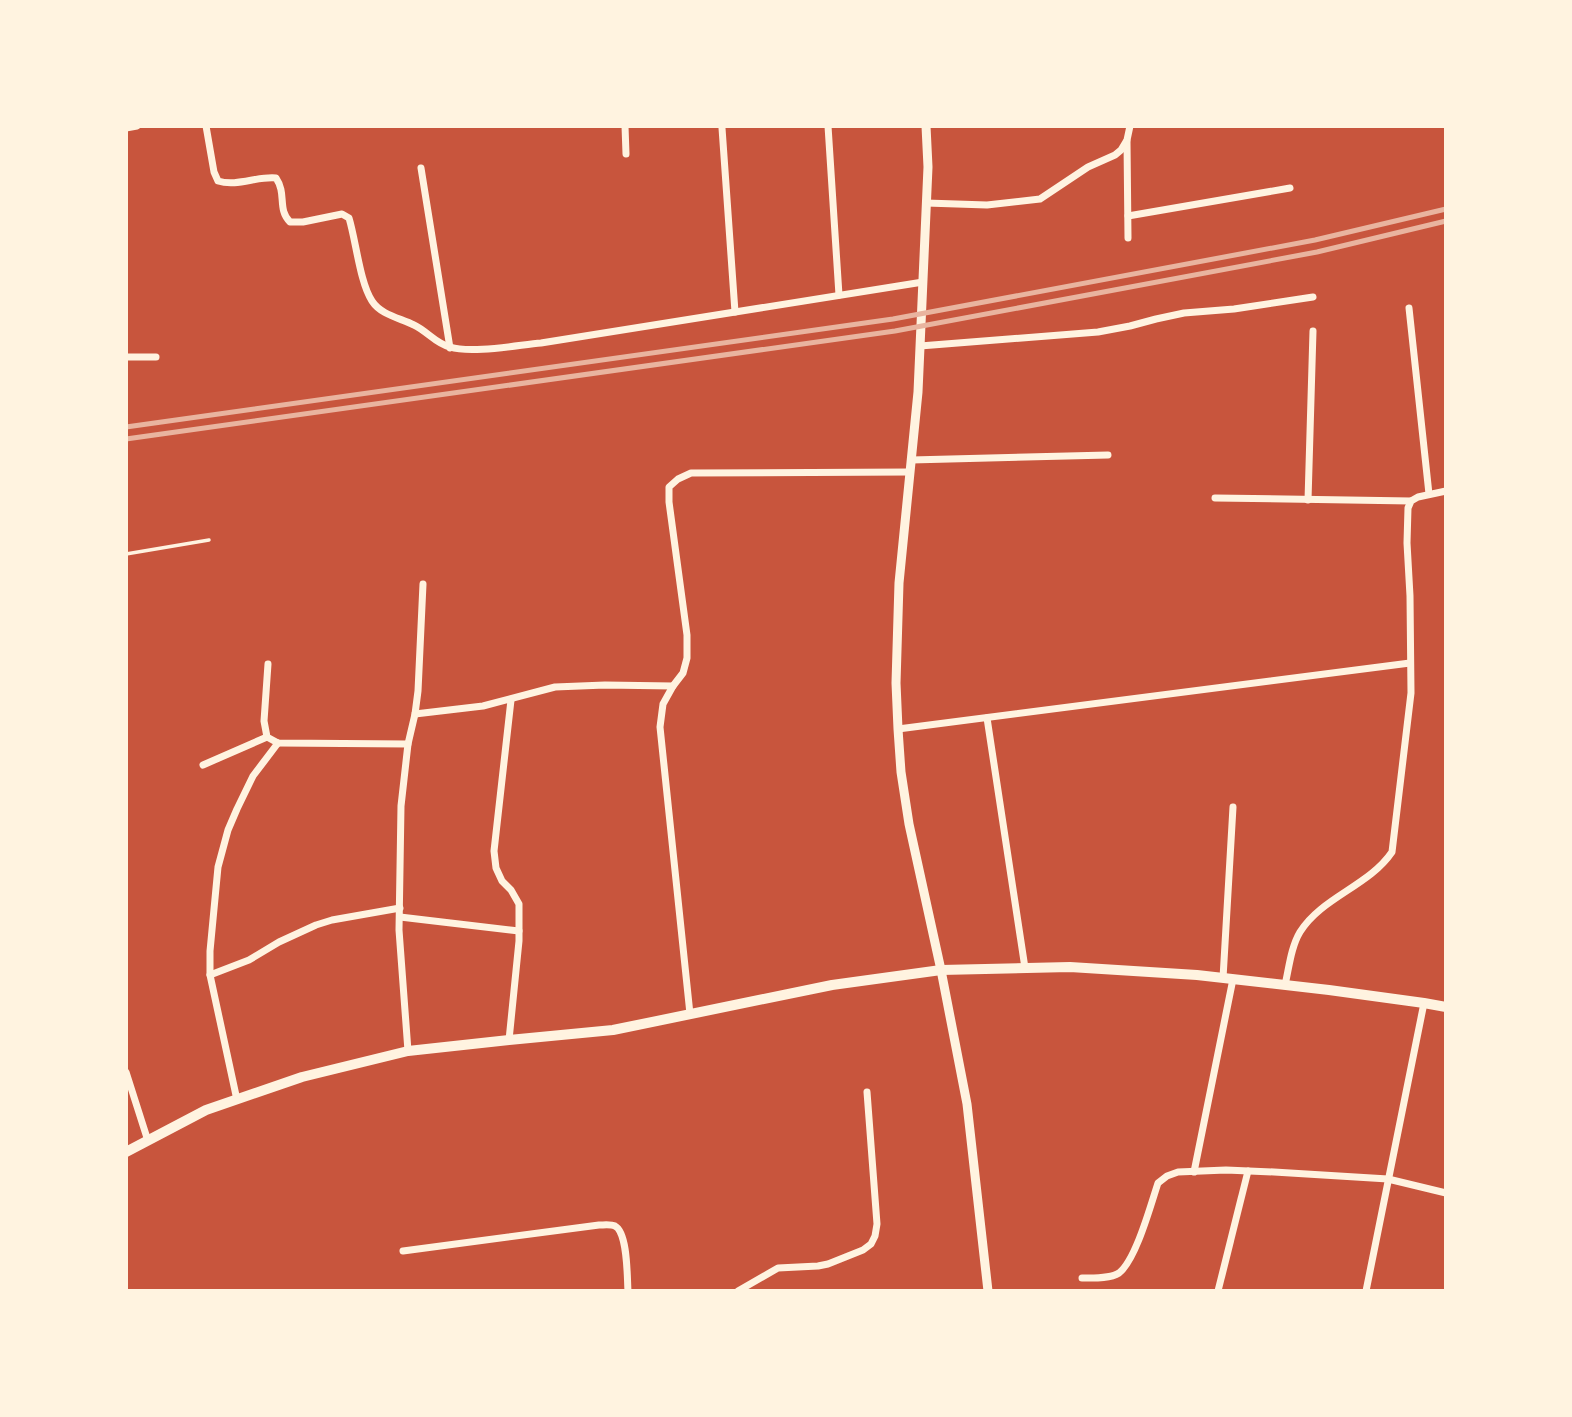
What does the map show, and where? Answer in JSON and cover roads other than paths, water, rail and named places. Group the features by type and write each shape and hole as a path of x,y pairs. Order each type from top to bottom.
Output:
{"main road":[{"path":"126,1152 206,1110 302,1077 408,1051 613,1030 832,985 941,970 1070,967 1197,975 1446,1007"}],"street":[{"path":"126,128 137,126"},
{"path":"206,126 218,181 226,183 276,178 282,186 285,216 290,222 342,214 349,218 366,287 373,303 384,312 416,326 450,348 541,343 923,282"},
{"path":"625,126 626,154"},
{"path":"828,126 839,295"},
{"path":"926,126 928,167 918,392 899,583 896,683 898,730 909,824 967,1104 988,1291"},
{"path":"1128,238 1127,140 1130,126"},
{"path":"722,128 735,312"},
{"path":"926,203 987,205 1040,199 1088,167 1115,155 1127,140"},
{"path":"421,168 450,348"},
{"path":"1128,216 1290,188"},
{"path":"920,345 1098,332 1184,313 1234,309 1313,297"},
{"path":"1409,308 1429,494"},
{"path":"1308,500 1313,331"},
{"path":"126,357 156,357"},
{"path":"911,460 1108,455"},
{"path":"690,1014 660,727 663,704 683,673 687,658 687,635 669,487 677,479 691,473 910,472"},
{"path":"1215,498 1411,501 1446,491"},
{"path":"1285,985 1293,948 1301,931 1318,913 1373,873 1392,852 1411,693 1407,543 1408,508 1411,501"},
{"path":"408,1051 401,954 401,806 408,744 418,691 423,584"},
{"path":"898,730 1410,663"},
{"path":"267,737 264,721 268,664"},
{"path":"415,714 483,706 555,687 673,686"},
{"path":"509,1040 519,904 502,881 496,868 494,851 511,700"},
{"path":"987,718 1025,968"},
{"path":"267,737 278,743 408,744"},
{"path":"203,765 267,737"},
{"path":"237,1100 210,975 218,867 228,830 253,776 278,743"},
{"path":"1194,1172 1228,978 1233,807"},
{"path":"210,975 249,960 279,942 332,920 400,913 519,931"},
{"path":"1366,1291 1424,1003"},
{"path":"126,1072 148,1141"},
{"path":"738,1291 778,1268 828,1264 871,1244 877,1224 867,1091"},
{"path":"1218,1291 1248,1171"},
{"path":"1082,1278 1102,1278 1118,1274 1127,1265 1158,1183 1178,1172 1248,1171 1388,1179 1446,1193"},
{"path":"403,1251 614,1225 621,1231 625,1243 628,1291"}],"lane":[{"path":"126,554 209,540"}],"railway":[{"path":"126,427 893,319 1315,240 1446,209"},
{"path":"126,439 895,331 1317,252 1446,221"}]}
